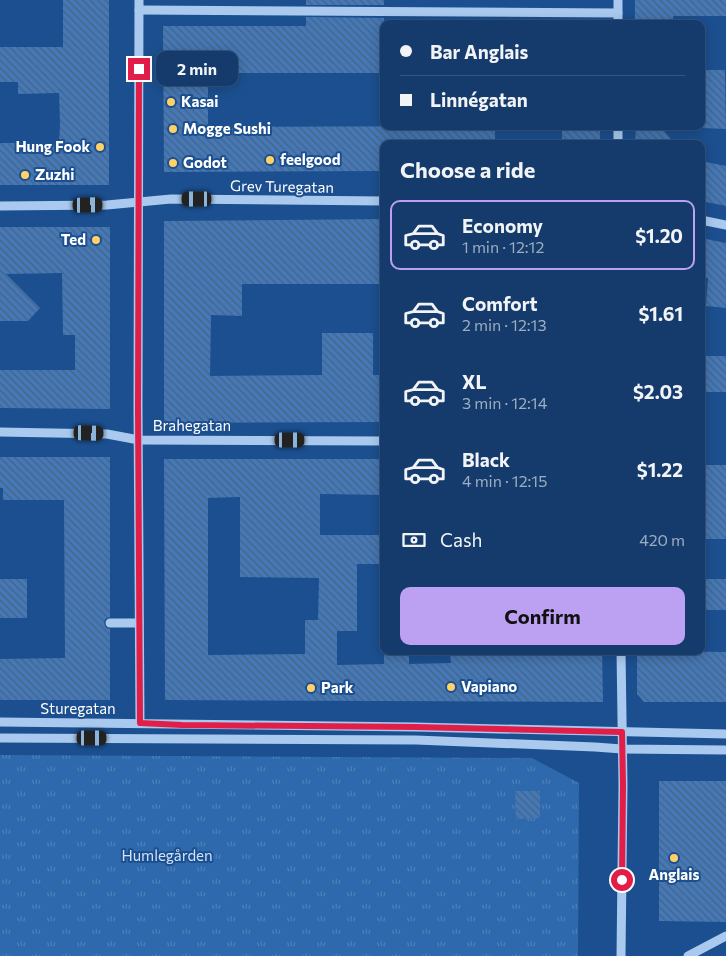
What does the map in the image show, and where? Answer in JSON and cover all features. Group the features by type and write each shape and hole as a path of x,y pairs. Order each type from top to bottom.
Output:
{"street":[{"path":"139,0 140,723"},
{"path":"618,0 618,20"},
{"path":"140,10 618,13"},
{"name":"Grev Turegatan","path":"0,206 107,205 171,199 380,201"},
{"path":"705,221 726,225"},
{"name":"Brahegatan","path":"0,432 107,434 139,440 380,441"},
{"path":"110,623 139,623"},
{"path":"621,956 622,655"},
{"name":"Sturegatan","path":"0,722 415,727 726,734"},
{"name":"Sturegatan","path":"0,738 416,740 622,749 726,750"},
{"path":"688,956 726,936"}],"green space":[{"name":"Humlegården","path":"0,755 532,758 579,783 578,956 0,956"}],"building":[{"path":"63,0 109,0 109,185 0,185 0,143 59,143 60,124 59,93 18,94 18,82 0,82 0,47 63,47"},
{"path":"306,0 384,0 384,5 306,5"},
{"path":"635,0 726,0 726,16 673,16 673,20 635,20"},
{"path":"306,17 384,18 384,20 380,20 380,73 208,73 208,127 380,126 380,130 495,130 495,140 380,140 380,171 164,172 163,26 306,26"},
{"path":"705,70 725,70 726,129 705,128"},
{"path":"562,130 600,130 600,140 562,140"},
{"path":"636,130 663,130 672,140 635,140"},
{"path":"705,162 726,166 726,206 705,202"},
{"path":"380,219 380,284 242,284 242,316 211,315 210,376 322,375 322,333 373,333 373,375 380,375 380,422 164,423 164,221"},
{"path":"0,227 110,227 110,409 0,408 0,370 75,370 75,335 63,335 62,273 6,274 40,308 28,321 0,321"},
{"path":"705,239 726,243 726,308 706,306 708,278 705,277"},
{"path":"705,356 726,356 726,392 705,392"},
{"path":"0,457 110,457 110,617 105,619 104,623 106,628 110,629 110,700 0,700 0,659 65,658 64,500 3,500 3,488 0,488"},
{"path":"164,459 380,459 380,495 320,494 320,535 380,535 380,564 357,564 357,631 337,631 337,665 384,664 384,655 409,655 409,664 451,663 450,655 602,655 603,702 165,700","holes":["240,497 240,577 319,578 318,620 305,620 305,654 208,655 208,498"]},
{"path":"705,465 726,465 726,539 705,539"},
{"path":"0,579 27,579 27,618 0,618"},
{"path":"705,579 726,579 726,610 705,610"},
{"path":"705,652 726,652 726,702 644,702 637,694 637,655 705,655"},
{"path":"659,781 726,781 726,922 659,921"},
{"path":"515,791 540,791 540,818 516,819"}],"place":[{"name":"Kasai","path":"171,102"},
{"name":"Mogge Sushi","path":"173,129"},
{"name":"Hung Fook","path":"100,147"},
{"name":"feelgood","path":"270,160"},
{"name":"Godot","path":"173,163"},
{"name":"Zuzhi","path":"25,175"},
{"name":"Ted","path":"96,240"},
{"name":"Vapiano","path":"451,687"},
{"name":"Park","path":"311,688"},
{"name":"Anglais","path":"674,858"}],"route":[{"path":"139,69 138,408 140,723 622,732 622,880"}]}
